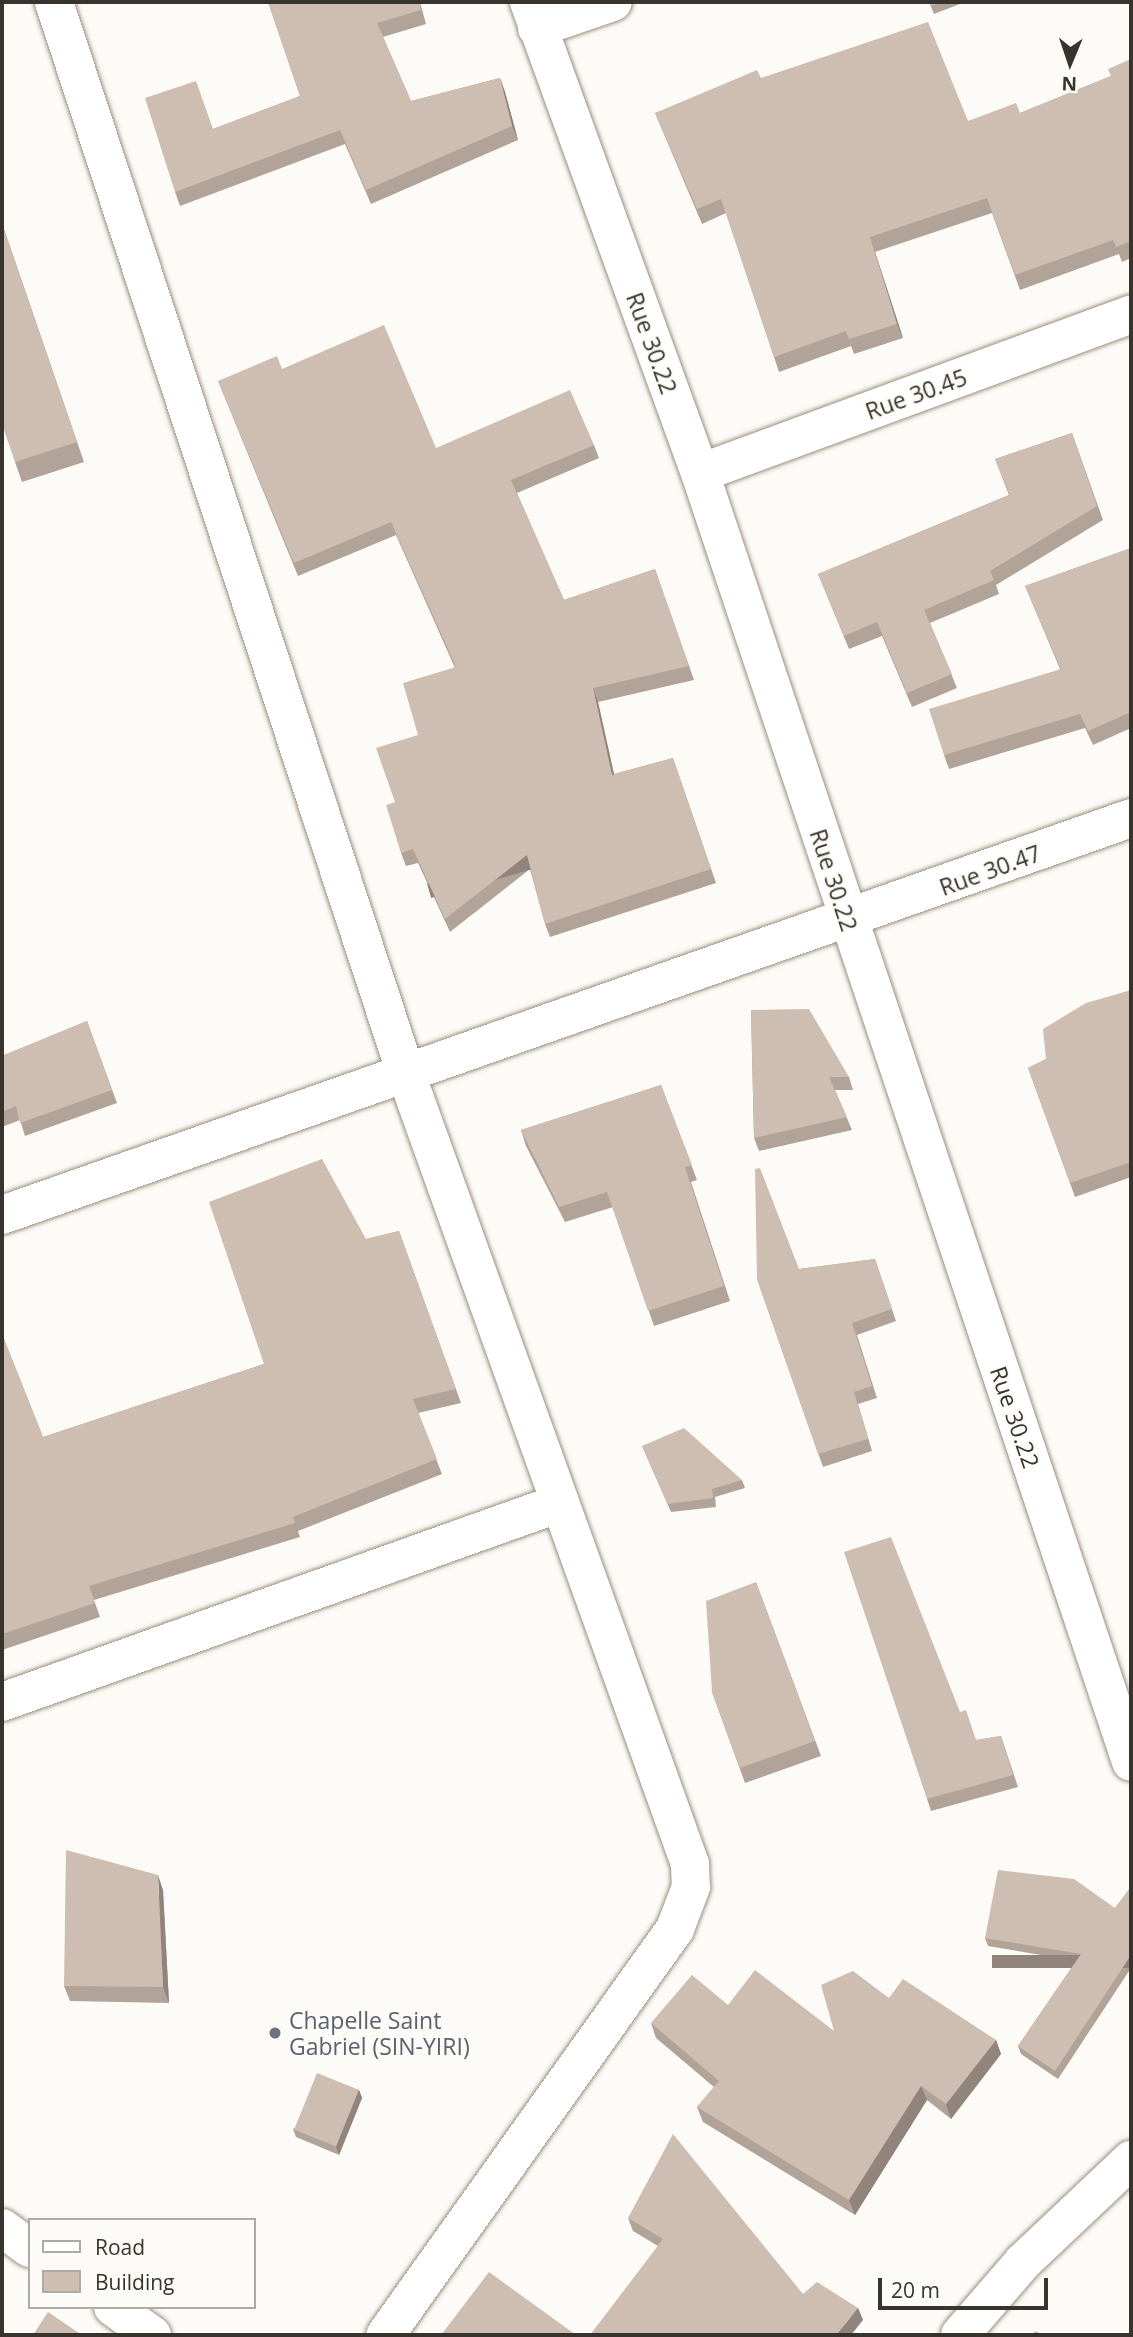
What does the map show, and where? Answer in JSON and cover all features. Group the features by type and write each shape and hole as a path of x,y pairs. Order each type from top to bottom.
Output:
{"street":[{"path":"54,2 405,1071 557,1504 690,1864 691,1887 675,1928 385,2335"},
{"path":"533,15 613,2"},
{"name":"Rue 30.22","path":"533,15 700,473 1131,1762"},
{"name":"Rue 30.45","path":"700,473 1131,314"},
{"name":"Rue 30.47","path":"2,1215 405,1071 848,922 1131,818"},
{"path":"2,1702 557,1504"},
{"path":"960,2335 1023,2262 1131,2160"},
{"path":"2,2228 28,2247"},
{"path":"116,2309 152,2335"}],"building":[{"path":"268,2 419,2 421,10 377,23 411,101 500,78 512,126 366,190 340,130 175,192 145,98 196,81 213,129 300,96"},
{"path":"928,22 968,121 1016,103 1020,113 1111,76 1108,69 1131,59 1131,241 1116,247 1113,240 1015,275 987,198 870,237 897,324 849,339 846,331 774,357 721,199 697,209 655,113 757,70 761,78"},
{"path":"2,224 77,442 15,462 2,424"},
{"path":"384,325 436,448 570,390 594,445 511,480 564,600 655,569 689,666 593,688 612,775 673,758 711,869 545,924 527,855 445,919 413,849 401,853 386,805 395,802 376,748 418,735 403,683 456,667 391,522 294,563 218,381 277,356 282,369"},
{"path":"1072,433 1097,506 990,571 994,580 924,610 952,674 907,693 877,622 844,636 818,574 1010,495 995,459"},
{"path":"1131,548 1131,712 1088,731 1080,714 944,755 929,709 1061,669 1025,586"},
{"path":"1131,990 1131,1162 1070,1183 1028,1068 1046,1059 1043,1029 1086,1003"},
{"path":"809,1009 849,1077 829,1077 847,1117 754,1138 751,1010"},
{"path":"87,1021 112,1090 20,1123 16,1106 2,1112 2,1056"},
{"path":"661,1085 692,1165 685,1167 724,1286 648,1311 607,1192 559,1207 521,1130"},
{"path":"322,1159 366,1239 399,1231 456,1389 413,1399 437,1459 293,1517 295,1523 89,1586 95,1603 2,1634 2,1334 43,1437 264,1364 209,1202"},
{"path":"760,1168 799,1269 875,1259 892,1309 852,1323 872,1386 854,1392 868,1439 818,1454 757,1279 755,1169"},
{"path":"684,1428 742,1480 712,1489 713,1498 668,1504 642,1446"},
{"path":"891,1537 960,1712 966,1710 976,1740 1001,1736 1013,1775 927,1799 844,1552"},
{"path":"756,1582 815,1741 740,1768 712,1692 706,1601"},
{"path":"66,1850 158,1875 163,1987 64,1986"},
{"path":"998,1870 1074,1879 1115,1908 1131,1887 1131,1955 1055,2071 1018,2046 1081,1954 985,1938"},
{"path":"755,1970 834,2031 821,1985 853,1971 889,1998 903,1979 996,2040 946,2104 921,2086 849,2200 697,2107 719,2081 651,2023 692,1975 728,2005"},
{"path":"317,2073 359,2090 336,2146 294,2130"},
{"path":"673,2134 803,2294 817,2282 858,2308 836,2335 590,2335 663,2239 628,2218"},
{"path":"489,2272 576,2335 441,2335"},
{"path":"48,2312 82,2335 33,2335"}],"place":[{"name":"Chapelle Saint Gabriel (SIN-YIRI)","path":"275,2033"}]}
